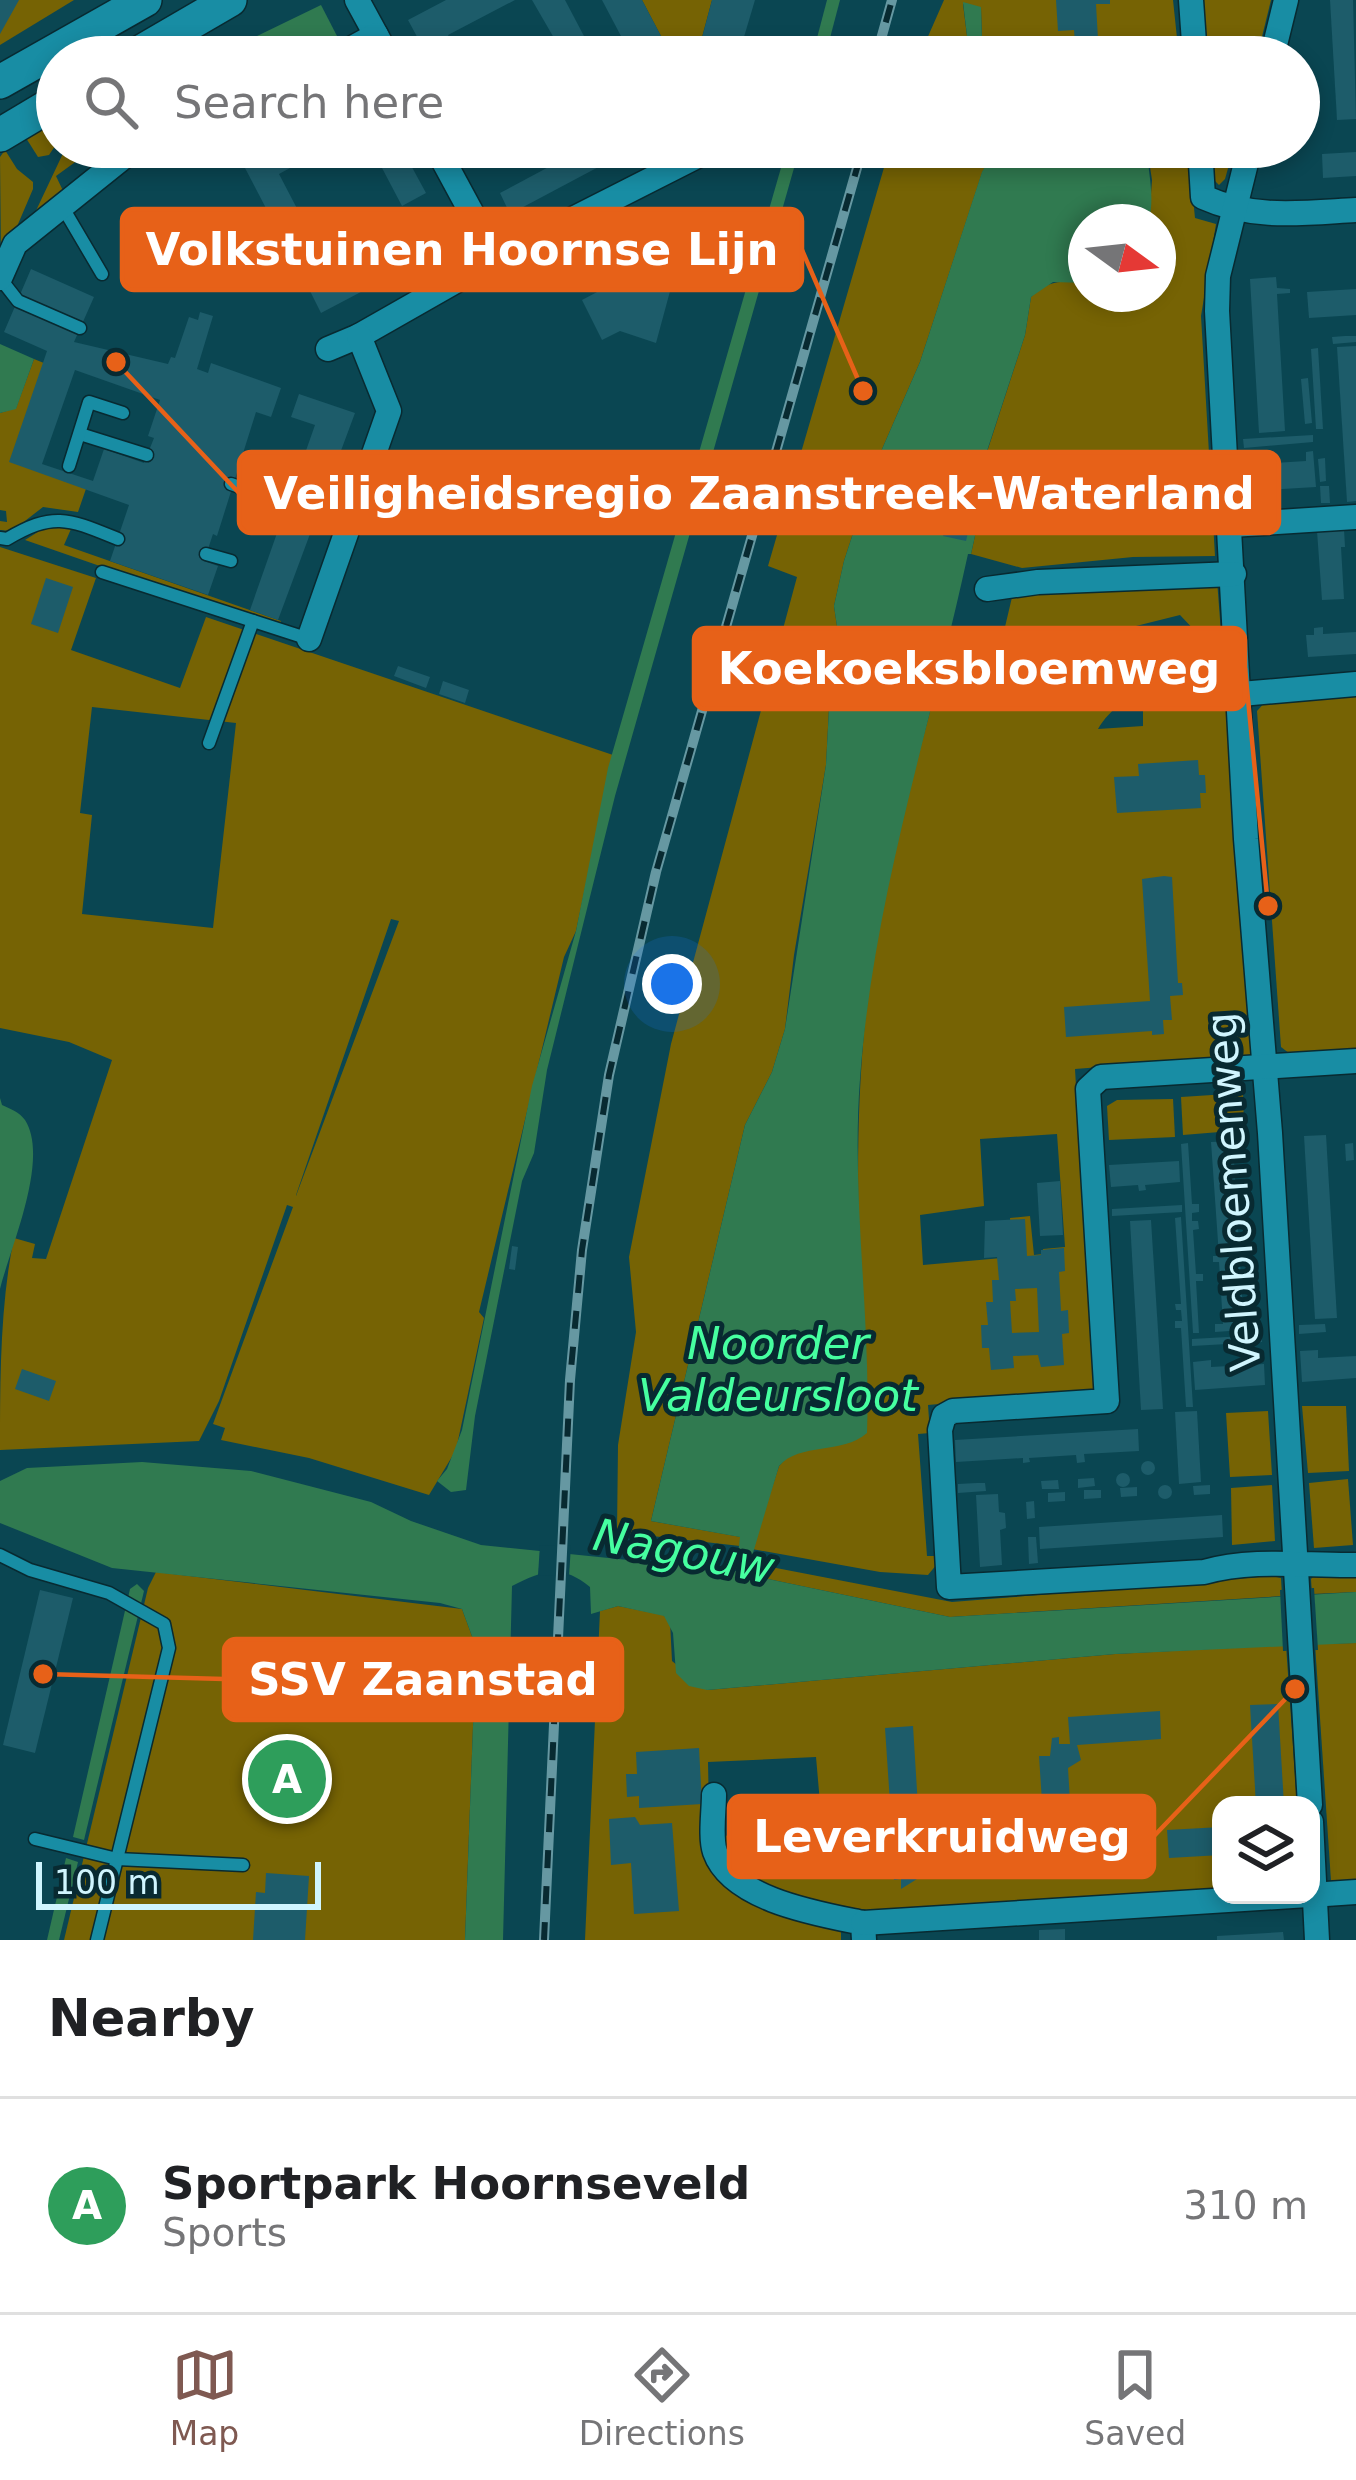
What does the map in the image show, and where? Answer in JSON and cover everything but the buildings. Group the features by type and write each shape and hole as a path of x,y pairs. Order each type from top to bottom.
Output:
{"main road":[{"path":"154,28 230,0"},
{"path":"0,82 36,69"},
{"path":"0,135 36,114"}],"street":[{"path":"357,0 377,36"},
{"path":"1191,0 1194,36"},
{"path":"1277,36 1286,0"},
{"path":"0,278 15,244 110,168"},
{"path":"447,168 496,258"},
{"path":"328,350 674,168"},
{"path":"1201,168 1203,197 1233,211 1264,215 1356,210"},
{"name":"Veldbloemenweg","path":"1244,168 1218,276 1217,311 1246,838 1271,1155 1309,1796"},
{"path":"309,639 389,411 359,337"},
{"path":"1231,524 1356,517"},
{"path":"987,589 1039,582 1234,574"},
{"path":"1241,694 1356,684"},
{"path":"1356,1061 1100,1077 1093,1082 1088,1089 1090,1143 1107,1401 952,1412 944,1416 940,1430 950,1587 1204,1572 1269,1562 1296,1573 1356,1565"},
{"path":"714,1795 714,1851 754,1894 863,1932 1212,1903"},
{"path":"1320,1894 1356,1892"},
{"path":"1313,1904 1317,1940"}],"lane":[{"path":"62,206 102,274"},
{"path":"0,278 18,301 80,328"},
{"path":"69,466 89,402 123,413"},
{"path":"80,434 147,455"},
{"path":"231,484 254,492"},
{"path":"3,539 44,519 80,524 118,539"},
{"path":"206,554 231,561"},
{"path":"102,572 309,639"},
{"path":"209,743 253,621"},
{"path":"0,1555 30,1570 109,1593 164,1624 169,1648 97,1940"},
{"path":"35,1839 117,1859 243,1864"}],"shaded area":[{"path":"0,0 74,0 0,45"},
{"path":"642,0 712,0 702,36 661,36"},
{"path":"944,0 1173,0 1177,36 982,36 981,8 963,4 967,36 928,36"},
{"path":"1203,0 1271,0 1262,36 1205,36"},
{"path":"36,132 36,154 26,138"},
{"path":"5,150 33,182 33,189 1,264 0,157"},
{"path":"56,168 67,168 56,176 65,195 33,217"},
{"path":"884,168 985,168 920,362 876,463 844,561 834,606 838,633 832,652 826,765 785,1029 772,1072 745,1125 651,1521 741,1537 740,1546 617,1532 618,1445 636,1332 629,1257 671,1044 797,577 768,566"},
{"path":"1150,168 1190,168 1195,218 1216,224 1201,316 1215,556 1133,557 1022,568 971,554 990,467 986,455 1025,335 1031,297 1050,284 1068,282 1068,312 1176,312 1176,204 1150,204"},
{"path":"1211,168 1228,168 1219,185"},
{"path":"34,359 61,370 74,369 40,465 88,483 78,512 43,507 12,531 0,530 0,521 7,522 6,511 0,510 0,413 16,408"},
{"path":"49,525 71,529 64,545 281,621 278,628 25,540"},
{"path":"0,547 96,578 71,650 180,688 206,617 613,755 576,931 564,957 479,1312 484,1318 456,1450 429,1495 309,1458 221,1440 225,1428 213,1424 293,1207 287,1205 219,1401 199,1441 0,1450 3,1316 14,1238 35,1244 32,1258 46,1259 112,1060 69,1042 0,1028","holes":["92,707 236,723 213,928 82,914 92,815 80,813","391,919 399,921 296,1196 296,1195"]},
{"path":"1217,580 1253,1055 1075,1069 1094,1390 928,1405 930,1433 918,1434 927,1556 936,1556 937,1564 928,1575 880,1572 752,1549 779,1466 787,1457 867,1419 858,1139 864,1027 878,929 949,640 981,654 1000,648 1013,593","holes":["1180,615 1198,634 1194,639 1177,635 1159,641 1157,651 1148,653 1127,642 1136,626","1143,679 1173,685 1188,710 1174,709 1153,694 1143,707 1143,726 1098,729","1057,1134 1065,1247 1034,1255 1030,1216 1010,1218 1013,1257 923,1265 920,1215 984,1206 980,1139"]},
{"path":"1356,693 1356,1053 1294,1057 1281,1047 1257,711 1266,701"},
{"path":"1243,1093 1244,1130 1183,1135 1181,1097"},
{"path":"1173,1099 1175,1137 1109,1140 1107,1106 1117,1100"},
{"path":"1302,1406 1346,1406 1349,1471 1308,1473"},
{"path":"1268,1411 1272,1475 1230,1477 1226,1413"},
{"path":"1348,1479 1353,1545 1314,1548 1309,1483"},
{"path":"1272,1485 1275,1541 1232,1545 1231,1488"},
{"path":"750,1563 952,1602 1272,1576 1281,1578 1282,1596 950,1617 758,1577"},
{"path":"156,1572 462,1609 476,1647 465,1940 64,1940 148,1588"},
{"path":"1356,1572 1356,1592 1312,1594 1315,1575"},
{"path":"618,1606 663,1615 670,1621 672,1661 707,1690 1115,1654 1286,1645 1296,1796 1212,1796 1212,1893 866,1917 752,1881 731,1869 723,1836 822,1826 816,1757 708,1762 710,1862 720,1879 748,1902 841,1927 841,1940 585,1940 600,1611"},
{"path":"1356,1643 1356,1884 1339,1886 1331,1881 1315,1644"}],"water":[{"path":"827,0 840,0 831,36 818,36"},
{"path":"963,2 981,7 982,36 967,36"},
{"path":"321,5 337,36 257,36"},
{"path":"781,168 794,168 615,796 547,1070 534,1153 522,1181 475,1416 466,1490 451,1492 437,1481 447,1469 462,1430 532,1086 576,931 608,768"},
{"name":"Noorder Valdeursloot","path":"984,168 1149,168 1150,204 1068,204 1068,282 1053,282 1031,297 1025,335 986,454 990,467 890,880 867,1012 858,1168 867,1433 846,1444 798,1454 779,1466 750,1563 758,1577 950,1617 1356,1592 1356,1643 1115,1654 707,1690 689,1686 676,1673 673,1633 664,1616 618,1606 591,1614 590,1587 580,1580 561,1572 533,1576 512,1586 503,1940 465,1940 476,1647 462,1609 112,1568 0,1523 0,1481 27,1468 142,1462 251,1471 371,1502 481,1545 736,1571 740,1537 651,1521 745,1125 772,1072 785,1029 826,765 832,652 838,633 834,606 844,561 876,463 920,362"},
{"path":"0,344 34,359 16,409 0,413"},
{"path":"0,1098 2,1105 25,1120 33,1157 26,1204 0,1289"},
{"path":"137,1584 144,1591 84,1840 73,1837 130,1589"},
{"path":"66,1858 78,1862 59,1940 47,1940"}],"pier":[{"path":"540,1545 571,1546 569,1576 538,1575"},
{"path":"1314,1588 1318,1650 1283,1651 1280,1590"}],"railway":[{"path":"882,36 892,0"},
{"path":"544,1940 570,1380 582,1250 609,1075 656,872 857,168"}],"place":[{"name":"Veiligheidsregio Zaanstreek-Waterland","path":"116,362"},
{"name":"Volkstuinen Hoornse Lijn","path":"863,391"},
{"name":"Koekoeksbloemweg","path":"1268,906"},
{"name":"SSV Zaanstad","path":"43,1674"},
{"name":"Leverkruidweg","path":"1295,1689"},
{"name":"Sportpark Hoornseveld","path":"287,1779"}],"water label":[{"name":"Nagouw","path":"684,1551"}]}
